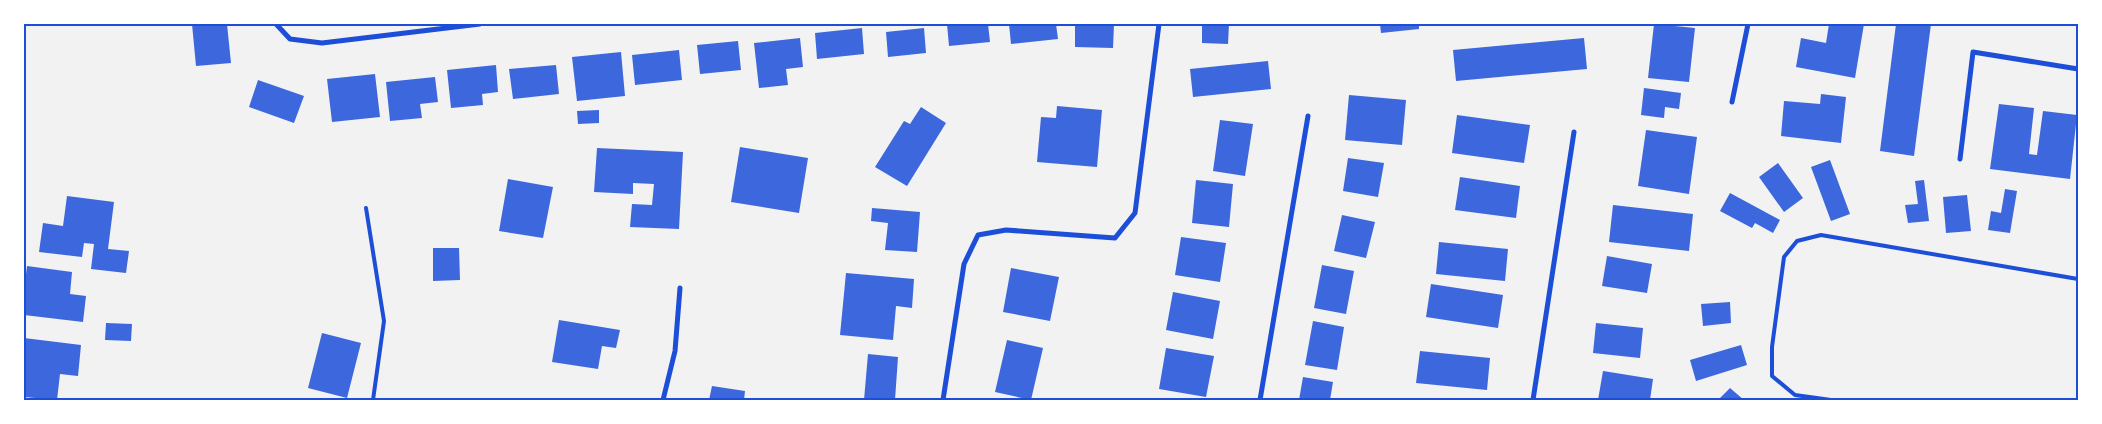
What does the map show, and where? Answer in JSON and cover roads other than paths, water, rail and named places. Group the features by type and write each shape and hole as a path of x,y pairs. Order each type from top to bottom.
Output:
{"street":[{"path":"276,24 290,39 322,43 480,24"},
{"path":"944,400 964,264 978,234 1006,230 1115,238 1135,213 1159,24"},
{"path":"1732,102 1748,24"},
{"path":"1960,158 1973,52 2078,69"},
{"path":"1260,400 1308,116"},
{"path":"1533,400 1574,132"},
{"path":"664,400 674,351 680,288"}],"lane":[{"path":"366,208 384,322 373,400"},
{"path":"1831,400 1795,395 1772,376 1772,347 1784,256 1797,241 1821,235 2078,279"}]}
